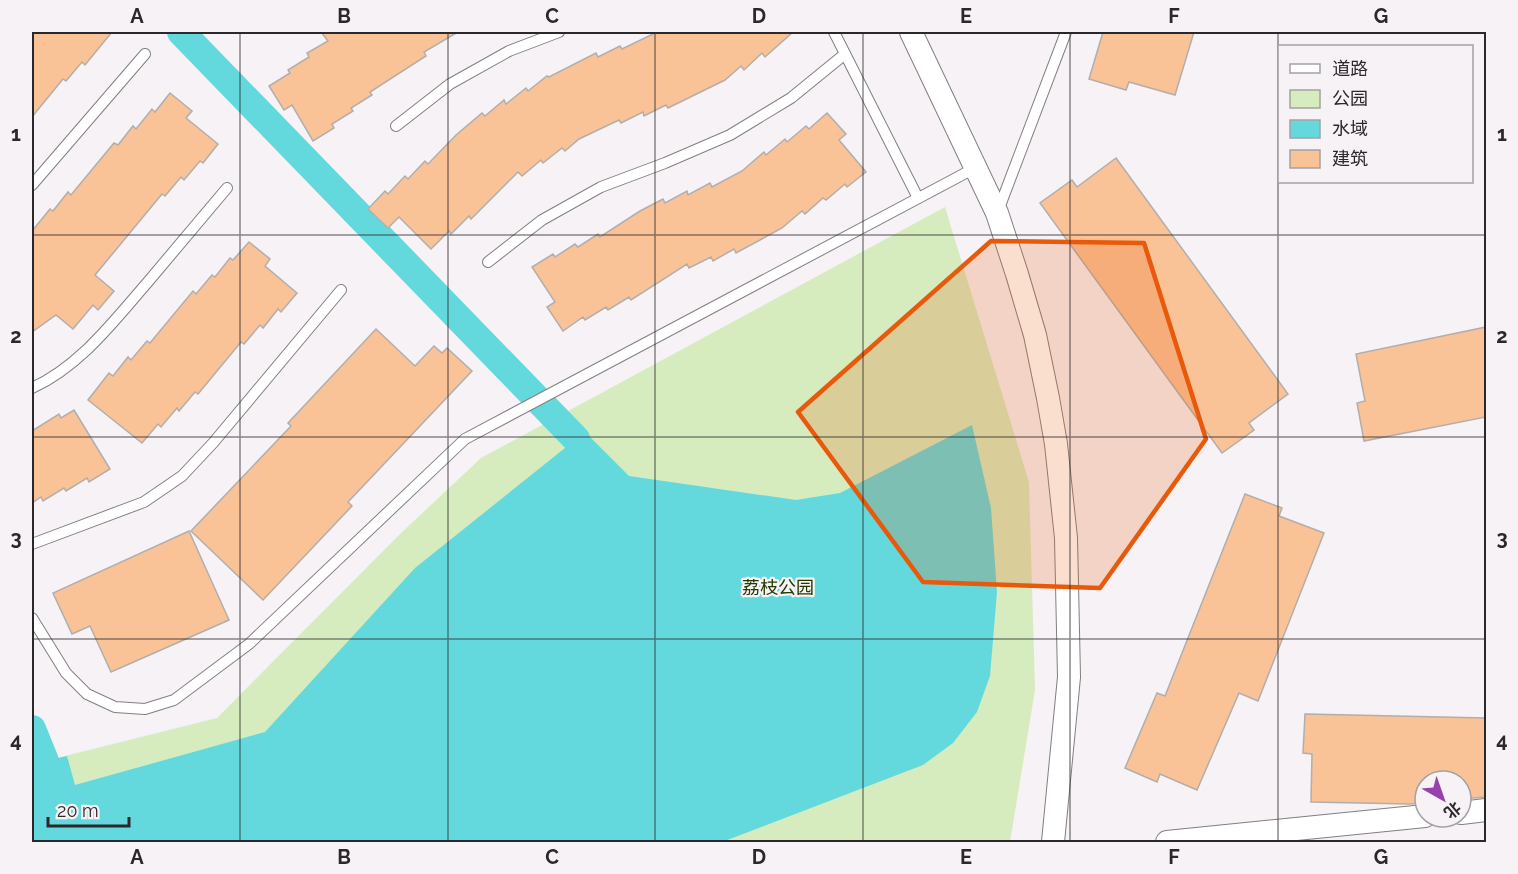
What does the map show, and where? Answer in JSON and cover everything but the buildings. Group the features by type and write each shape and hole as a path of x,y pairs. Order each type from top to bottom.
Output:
{"street":[{"path":"911,32 997,213 1035,335 1048,398 1058,456 1066,538 1069,677 1053,843"},
{"path":"1167,843 1413,817"}],"lane":[{"path":"396,126 450,84 509,51 559,32"},
{"path":"834,32 918,198"},
{"path":"997,213 1066,32"},
{"path":"32,185 145,54"},
{"path":"488,262 542,220 601,187 730,135 790,98 845,54"},
{"path":"32,618 66,673 87,694 115,707 145,709 174,700 249,644 465,439 975,168"},
{"path":"32,388 76,359 109,327 227,188"},
{"path":"32,544 144,502 182,476 213,444 341,290"}],"highlighted area":[{"path":"991,241 1144,243 1206,439 1100,588 923,582 798,412"}],"green space":[{"name":"荔枝公园","path":"945,207 1029,482 1035,690 1010,842 32,842 32,767 45,761 217,718 400,534 481,458"}],"water":[{"name":"荔枝公园","path":"972,425 991,508 997,592 990,676 977,712 953,743 923,765 722,842 32,842 32,767 45,761 67,756 75,785 265,732 415,568 585,432 629,476 796,500 840,493"}],"waterway":[{"path":"181,32 576,439"},
{"path":"32,729 45,761"}]}
